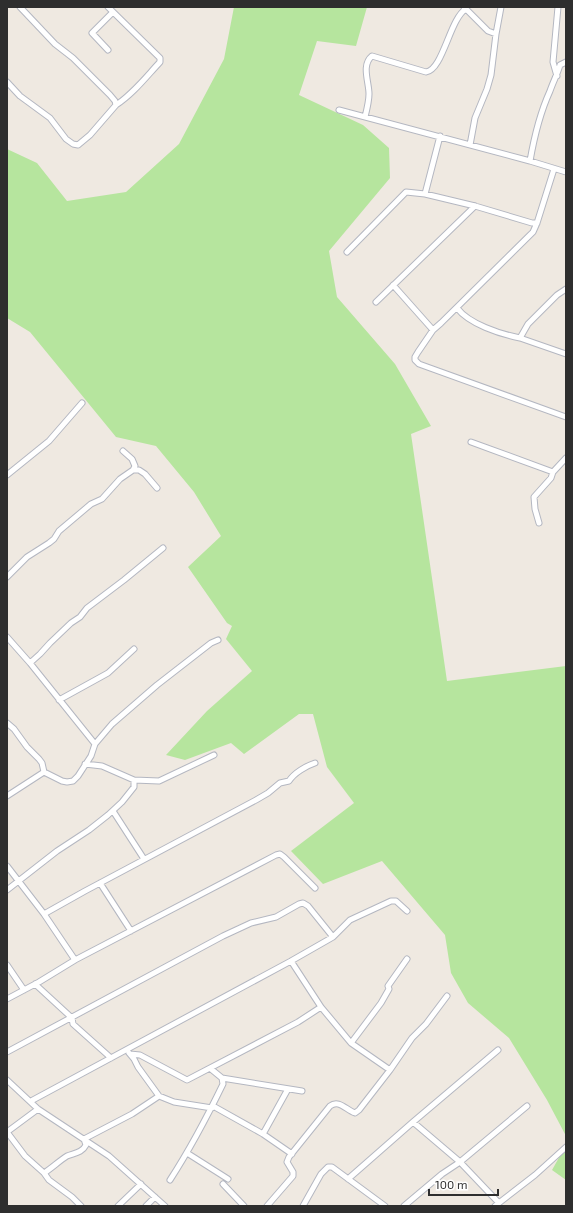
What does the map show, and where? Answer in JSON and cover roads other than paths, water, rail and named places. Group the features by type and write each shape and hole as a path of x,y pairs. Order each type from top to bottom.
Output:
{"street":[{"path":"20,7 55,44 73,58 110,95 115,101 116,105"},
{"path":"7,82 20,96 50,118 66,138 73,144 78,145 90,135 116,105 126,98 160,62 160,58 108,7"},
{"path":"470,144 475,118 491,75 501,7"},
{"path":"557,77 554,62 558,7"},
{"path":"365,117 369,96 366,62 372,56 430,72 436,63 459,14 465,8 488,31 496,34"},
{"path":"108,50 92,33 113,12"},
{"path":"530,161 533,142 550,91 557,77 560,65 566,62"},
{"path":"339,110 470,144 566,172"},
{"path":"425,194 440,136"},
{"path":"554,169 533,232 433,330 415,357 415,360 419,364 566,416"},
{"path":"347,252 406,192 425,194 475,206 532,223 537,223"},
{"path":"376,302 475,206"},
{"path":"393,285 433,330"},
{"path":"520,338 528,324 557,295 566,289"},
{"path":"457,308 462,314 484,326 512,337 520,338 566,354"},
{"path":"7,475 49,441 82,403"},
{"path":"471,442 553,472"},
{"path":"7,577 27,557 49,543 59,530 91,504 102,499 120,479 133,470 136,466 123,451"},
{"path":"539,523 534,498 551,478 553,472 566,458"},
{"path":"133,470 139,470 145,474 157,488"},
{"path":"30,663 55,638 80,617 87,608 163,548"},
{"path":"7,638 30,663 95,744"},
{"path":"7,723 14,728 27,747 39,759 42,763 44,772 67,782 73,781 91,756 95,744 112,724 143,696 211,643 218,640"},
{"path":"59,700 108,673 134,649"},
{"path":"85,764 102,766 134,780 159,781 214,755"},
{"path":"44,914 268,793 275,786 289,781 292,777 315,763"},
{"path":"7,796 44,772"},
{"path":"7,890 57,851 89,830 113,811 130,793 134,787 134,780"},
{"path":"113,811 144,859"},
{"path":"7,999 74,960 276,855 280,854 284,857 315,888"},
{"path":"7,866 44,914 74,960"},
{"path":"100,883 131,931"},
{"path":"31,1102 111,1058 127,1052 291,961 333,937 350,920 388,902 396,901 407,910"},
{"path":"7,1052 223,936 251,923 276,917 301,903 308,906 333,937"},
{"path":"351,1043 381,1003 389,989 388,986 407,959"},
{"path":"291,961 321,1007 351,1043 390,1070"},
{"path":"7,965 24,990"},
{"path":"35,984 72,1018 73,1024 111,1058"},
{"path":"267,1206 293,1176 293,1172 287,1162 292,1154 330,1106 334,1103 338,1103 355,1113 359,1110 390,1070 412,1038 426,1024 447,996"},
{"path":"127,1052 140,1055 187,1080 298,1022 321,1007"},
{"path":"348,1180 413,1122 498,1050"},
{"path":"127,1052 159,1096 174,1102 212,1107 263,1134 292,1154"},
{"path":"211,1068 222,1078 302,1091"},
{"path":"170,1180 187,1153 212,1107 223,1084 222,1078"},
{"path":"7,1080 38,1109 109,1156 165,1206"},
{"path":"263,1134 288,1089"},
{"path":"84,1139 132,1114 159,1096"},
{"path":"404,1206 527,1106"},
{"path":"38,1109 7,1132 25,1156 44,1173 49,1180 72,1197 81,1206"},
{"path":"413,1122 460,1162 497,1205 536,1175 566,1147"},
{"path":"44,1173 67,1156 77,1153 84,1148 86,1145 84,1139"},
{"path":"187,1153 228,1179"},
{"path":"303,1206 321,1174 328,1167 332,1167 385,1206"},
{"path":"118,1206 141,1184"},
{"path":"223,1184 244,1206"},
{"path":"146,1206 156,1197"}]}
